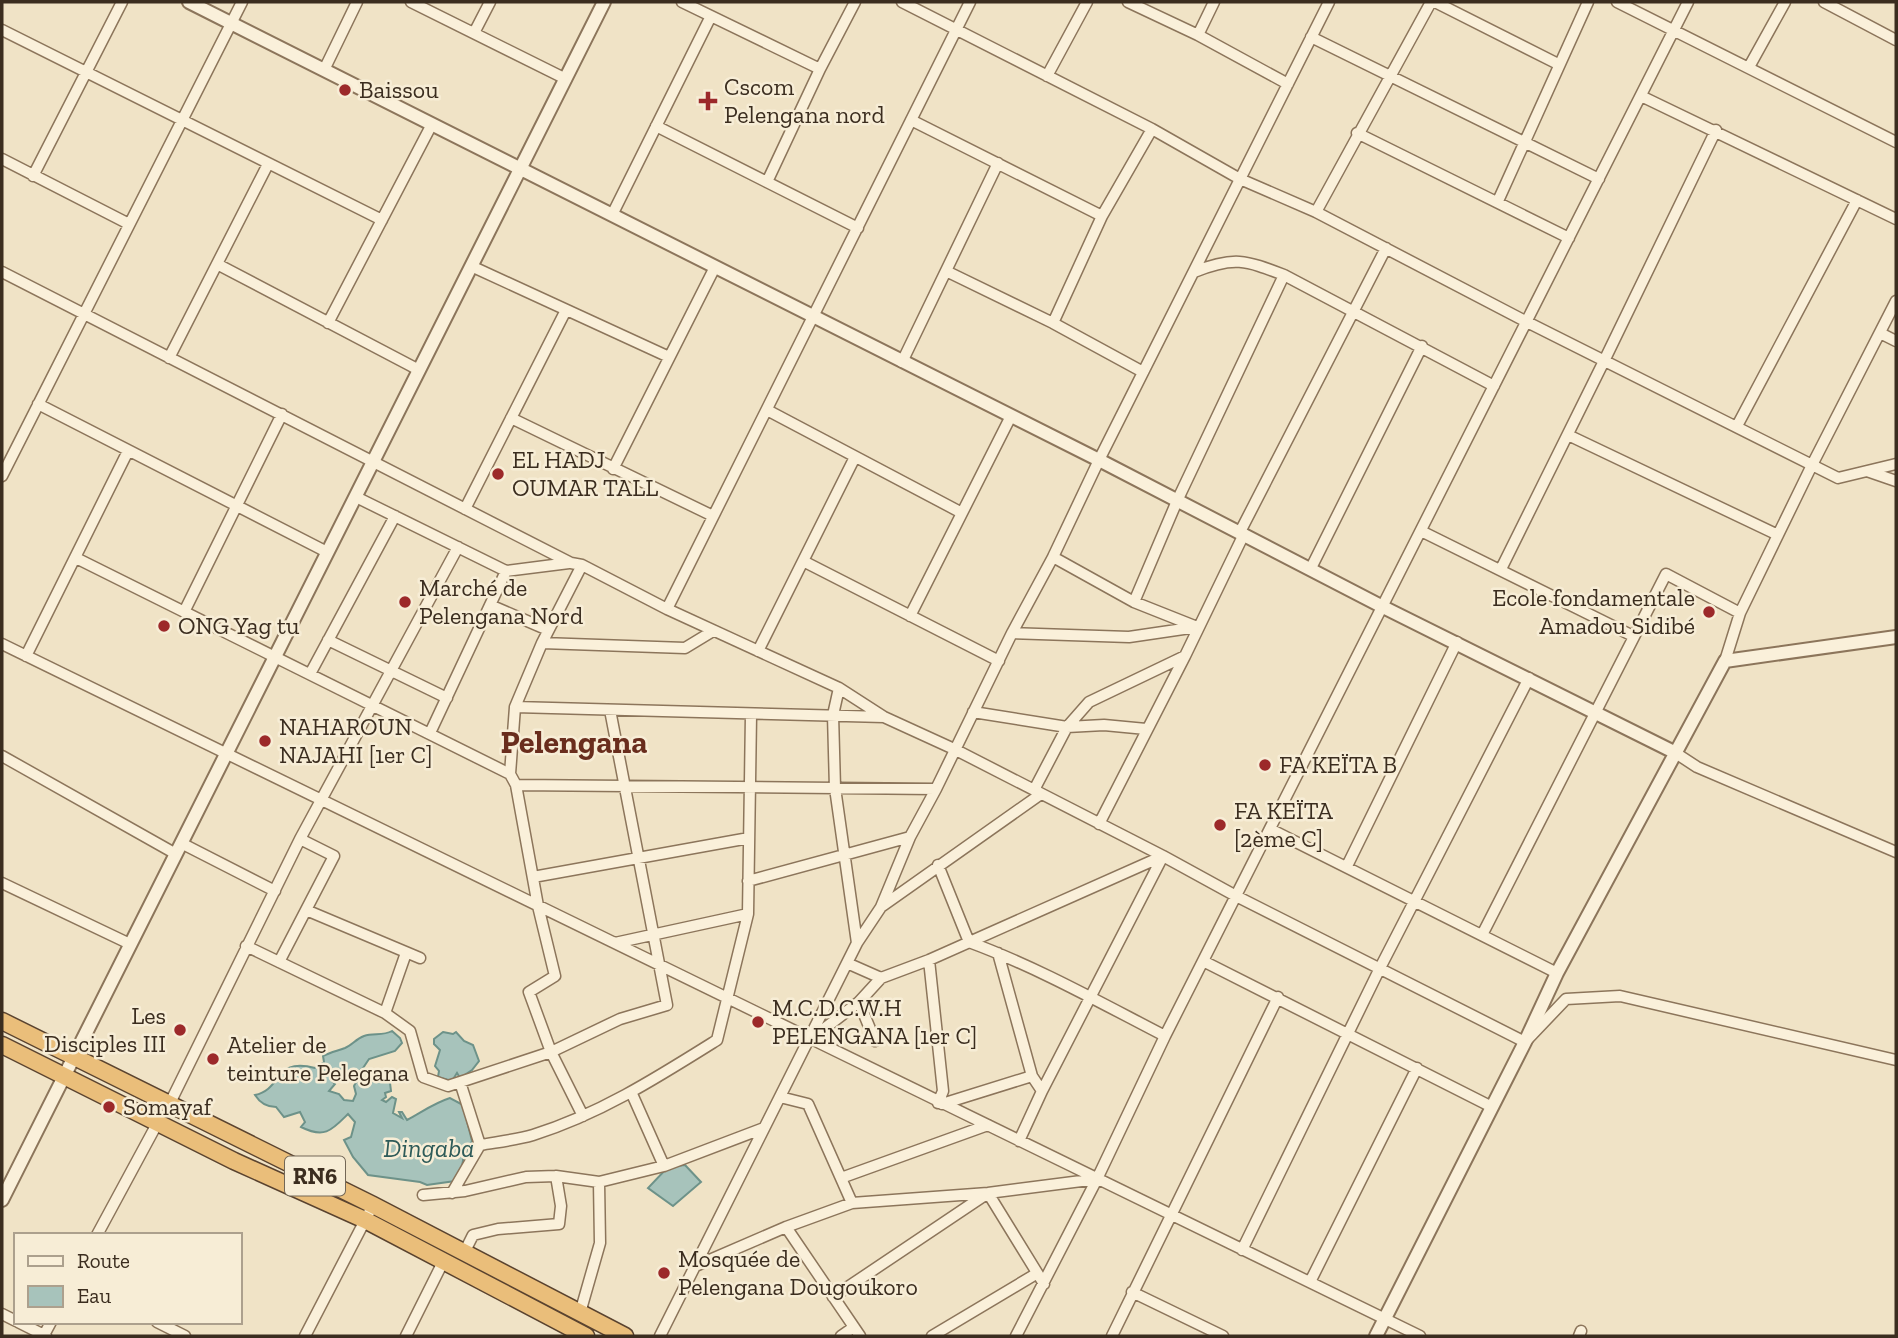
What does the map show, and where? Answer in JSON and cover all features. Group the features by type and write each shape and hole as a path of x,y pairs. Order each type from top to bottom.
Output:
{"highway":[{"name":"RN6","path":"2,1021 373,1205 625,1336"},
{"name":"RN6","path":"2,1045 234,1161 365,1220 586,1336"}],"street":[{"path":"33,176 122,2"},
{"path":"189,2 1099,460 1383,607 1674,751 1697,768 1896,852"},
{"path":"2,476 242,2"},
{"path":"324,70 357,2"},
{"path":"411,2 566,79"},
{"path":"474,33 490,2"},
{"path":"2,1199 6,1181 75,1059 178,848 604,2"},
{"path":"682,2 820,69"},
{"path":"767,182 855,2"},
{"path":"902,2 1152,129 1240,179 1316,212 1527,322 1838,478 1896,464"},
{"path":"667,609 970,2"},
{"path":"1047,76 1087,2"},
{"path":"1128,2 1288,84"},
{"path":"1198,36 1213,2"},
{"path":"660,1336 698,1265 857,943 881,907 910,837 1053,557 1329,2"},
{"path":"1316,212 1357,133 1433,2 1558,64"},
{"path":"1497,201 1588,2"},
{"path":"1617,2 1896,142"},
{"path":"1016,1336 1688,2"},
{"path":"1749,67 1785,2"},
{"path":"1824,2 1896,40"},
{"path":"612,215 711,16"},
{"path":"2,30 382,220"},
{"path":"1311,37 1599,179"},
{"path":"1641,96 1896,219"},
{"path":"911,120 1102,216"},
{"path":"328,323 432,124"},
{"path":"656,126 858,228"},
{"path":"1053,323 1102,216 1152,129"},
{"path":"1500,569 1716,130"},
{"path":"1357,133 1569,238"},
{"path":"2,159 129,224"},
{"path":"902,362 998,163"},
{"path":"169,358 268,164"},
{"path":"1737,426 1857,200"},
{"path":"1099,824 1386,248"},
{"path":"1194,272 1218,262 1237,260 1256,264 1284,275 1494,386"},
{"path":"217,264 419,370"},
{"path":"471,266 669,357"},
{"path":"613,469 715,267"},
{"path":"946,271 1053,323 1143,372"},
{"path":"2,272 465,509 667,609 839,688 884,717 954,749 1163,856 1236,897 1525,1042"},
{"path":"1134,602 1177,501 1284,275"},
{"path":"1376,1336 1525,1042 1557,973 1674,751 1725,661 1740,613 1896,302"},
{"path":"465,509 566,310"},
{"path":"1880,333 1896,341"},
{"path":"1311,568 1422,346"},
{"path":"38,404 327,552"},
{"path":"767,410 962,513"},
{"path":"184,612 282,414"},
{"path":"910,616 1011,416"},
{"path":"510,418 713,516"},
{"path":"1568,435 1778,536"},
{"path":"26,656 128,451"},
{"path":"758,651 855,457"},
{"path":"1866,471 1896,481"},
{"path":"356,497 506,571 576,564"},
{"path":"310,674 395,516"},
{"path":"1421,531 1633,636"},
{"path":"169,1105 300,839 323,801 457,547"},
{"path":"1053,557 1134,602 1197,627"},
{"path":"76,558 510,774"},
{"path":"803,561 999,661"},
{"path":"576,564 515,707 510,774 516,785 538,906 555,975 529,992 551,1052 583,1115"},
{"path":"430,733 506,571"},
{"path":"1482,935 1666,574 1740,613"},
{"path":"490,605 548,630"},
{"path":"1012,633 1129,637 1197,627"},
{"path":"542,643 685,648 713,631"},
{"path":"1725,661 1896,637"},
{"path":"328,640 447,698"},
{"path":"1346,866 1457,642"},
{"path":"2,644 1420,1336"},
{"path":"881,907 1038,792 1067,727 1089,702 1185,656"},
{"path":"1242,1250 1380,968 1529,678"},
{"path":"839,688 833,715 835,788 857,943"},
{"path":"515,707 884,717"},
{"path":"246,946 385,1013 410,1031 423,1077 448,1086 551,1052 620,1019 667,1005 610,710"},
{"path":"973,712 1067,727 1104,725 1146,729"},
{"path":"480,1145 532,1135 632,1094 717,1041 748,914 751,715"},
{"path":"2,756 178,848 275,891"},
{"path":"516,785 936,789"},
{"path":"1270,829 1557,973"},
{"path":"748,881 910,837"},
{"path":"533,877 749,838"},
{"path":"279,962 334,856 300,839"},
{"path":"811,1039 859,1002 881,978 929,960 1163,856"},
{"path":"1019,1140 1163,856"},
{"path":"938,865 969,942 1090,997 1165,1036"},
{"path":"2,883 130,944"},
{"path":"306,910 420,958"},
{"path":"614,943 748,914"},
{"path":"385,1013 406,953"},
{"path":"998,953 1032,1076 1042,1091"},
{"path":"929,960 943,1091 940,1104"},
{"path":"1203,961 1492,1107"},
{"path":"847,963 881,978"},
{"path":"1525,1042 1566,999 1620,996 1896,1060"},
{"path":"1112,1336 1278,997"},
{"path":"859,1002 875,1041"},
{"path":"1310,1282 1417,1068"},
{"path":"940,1104 1032,1076"},
{"path":"452,1193 480,1145 460,1082"},
{"path":"632,1094 664,1166"},
{"path":"780,1097 808,1104 852,1203"},
{"path":"98,1233 158,1122"},
{"path":"841,1178 988,1125"},
{"path":"423,1195 452,1193 526,1177 599,1182 664,1166 764,1128"},
{"path":"464,1253 474,1235 498,1229 559,1224 561,1206 556,1177"},
{"path":"698,1265 786,1227 852,1203 988,1193 1097,1179"},
{"path":"580,1313 600,1243 599,1182"},
{"path":"988,1193 1044,1284"},
{"path":"833,1297 988,1193"},
{"path":"305,1336 373,1205"},
{"path":"786,1227 860,1336"},
{"path":"406,1336 444,1261"},
{"path":"932,1336 1036,1275"},
{"path":"1132,1292 1223,1336"},
{"path":"21,1324 45,1336"},
{"path":"161,1324 182,1336"},
{"path":"841,1336 854,1326"}],"water":[{"name":"Dingaba","path":"392,1031 402,1043 395,1051 369,1059 363,1068 348,1079 332,1081 335,1084 329,1091 339,1094 344,1100 353,1101 356,1082 379,1081 385,1078 390,1083 391,1091 385,1093 386,1097 382,1100 386,1102 392,1097 396,1099 393,1113 402,1118 399,1112 402,1112 407,1120 450,1098 463,1105 472,1141 464,1154 461,1173 455,1181 427,1185 368,1175 353,1157 344,1140 351,1137 355,1122 348,1114 328,1131 309,1131 301,1127 305,1122 300,1112 284,1117 276,1107 264,1104 255,1095 270,1087 285,1070 302,1066 315,1068 324,1062 323,1056 345,1048 361,1037"},
{"path":"443,1032 456,1032 464,1041 473,1045 479,1061 460,1078 457,1073 452,1081 438,1077 439,1071 435,1066 440,1050 434,1044 434,1039"},
{"path":"685,1165 701,1182 673,1206 648,1188 668,1167"}],"place":[{"name":"Baissou","path":"345,90"},
{"name":"Cscom Pelengana nord","path":"708,101"},
{"name":"EL HADJ OUMAR TALL","path":"498,474"},
{"name":"Marché de Pelengana Nord","path":"405,602"},
{"name":"Ecole fondamentale Amadou Sidibé","path":"1709,612"},
{"name":"ONG Yag tu","path":"164,626"},
{"name":"NAHAROUN NAJAHI [1er C]","path":"265,741"},
{"name":"FA KEÏTA B","path":"1265,765"},
{"name":"FA KEÏTA [2ème C]","path":"1220,825"},
{"name":"M.C.D.C.W.H PELENGANA [1er C]","path":"758,1022"},
{"name":"Les Disciples III","path":"180,1030"},
{"name":"Atelier de teinture Pelegana","path":"213,1059"},
{"name":"Somayaf","path":"109,1107"},
{"name":"Mosquée de Pelengana Dougoukoro","path":"664,1273"}],"district":[{"name":"Pelengana","path":"574,742"}]}
